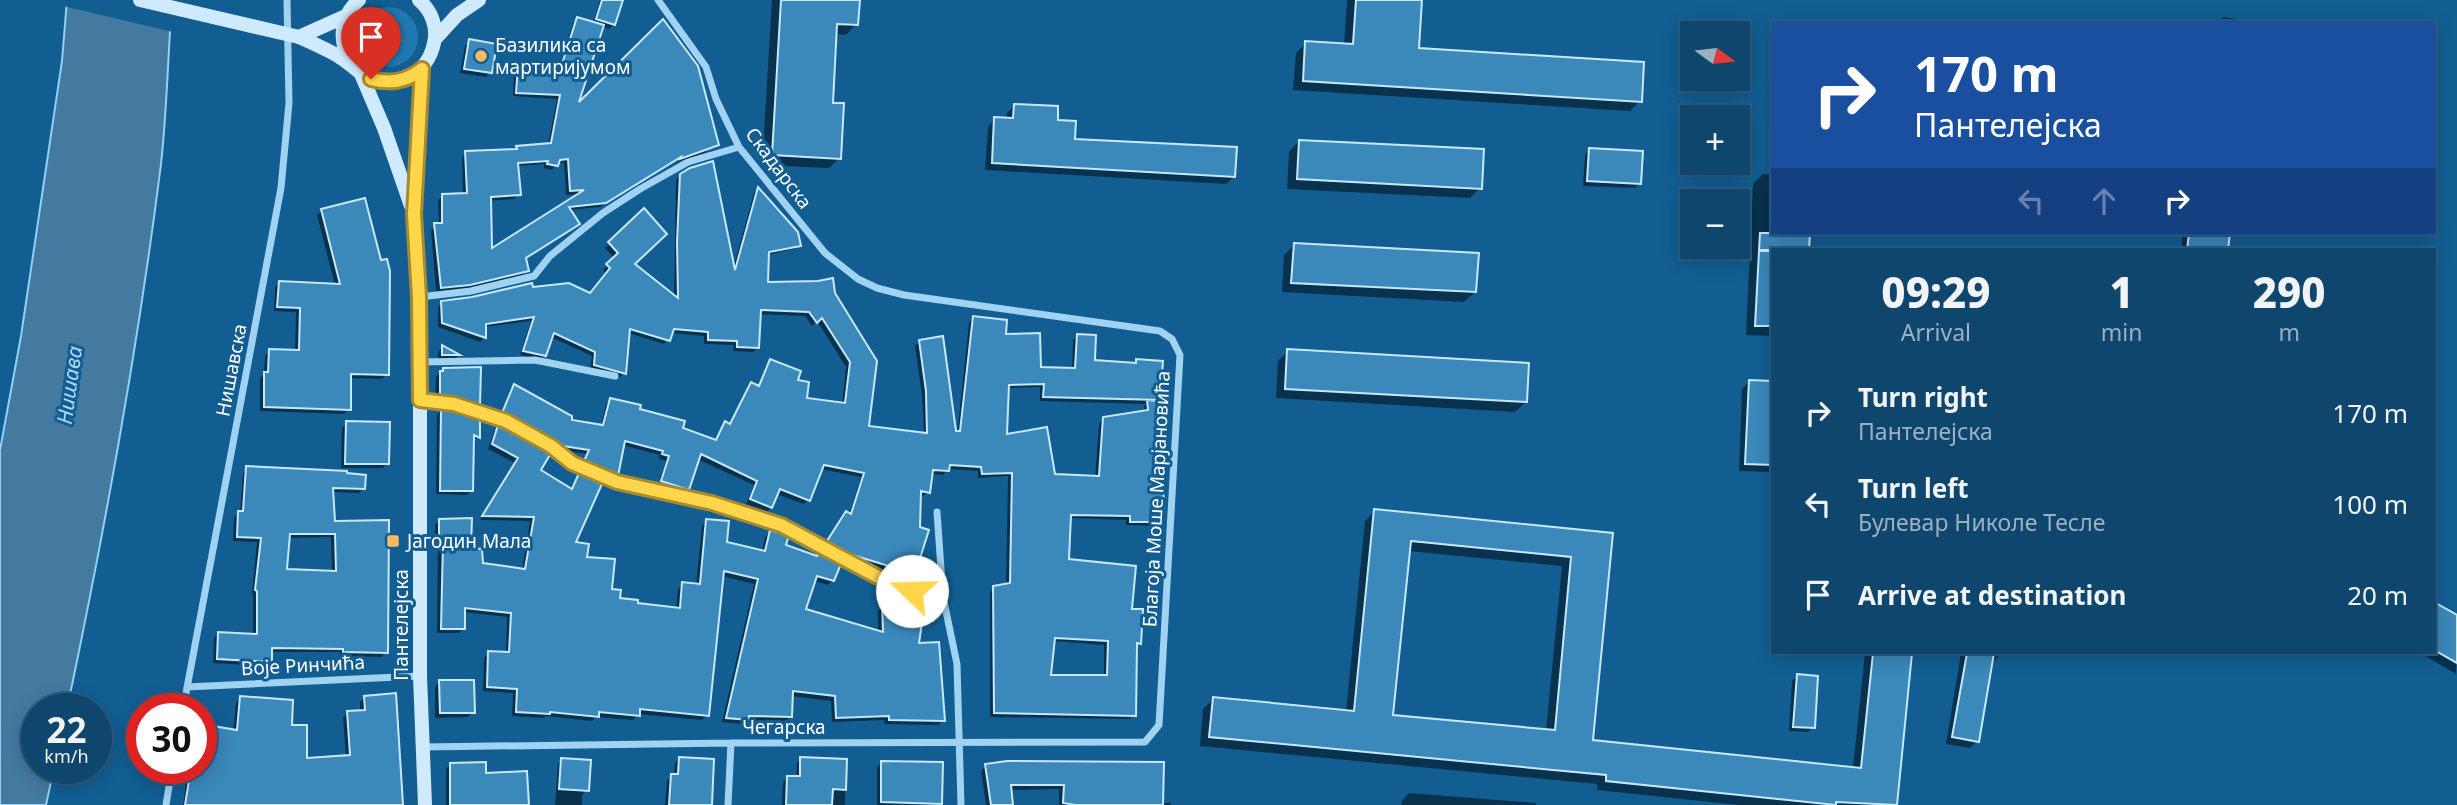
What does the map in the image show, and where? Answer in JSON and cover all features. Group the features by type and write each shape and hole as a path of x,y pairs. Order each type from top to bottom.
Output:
{"main road":[{"path":"140,0 294,36 350,63 371,79 392,83 413,76 432,55 436,38 430,14 419,0"},
{"path":"350,63 342,40 346,16 359,0"},
{"path":"436,38 457,15 479,0"},
{"path":"294,36 346,16"},
{"name":"Пантелејска","path":"422,69 414,214 419,297 420,676 425,805"},
{"name":"Пантелејска","path":"361,74 384,128 414,214"}],"street":[{"name":"Нишавска","path":"186,693 281,188 294,36 287,0"},
{"name":"Скадарска","path":"658,0 706,67 716,99 739,147 825,253 842,269 877,288 926,298"},
{"path":"419,297 471,291 534,276 550,256 603,213 640,189 688,162 739,147"},
{"name":"Благоја Моше Марјановића","path":"926,298 1160,331 1168,335 1178,348 1160,718 1159,725 1146,742"},
{"path":"419,362 534,360 615,376"},
{"path":"420,400 444,401 483,412 506,421 551,446 572,463 595,474 617,482 712,503 781,525 878,577 912,591 943,597"},
{"path":"937,512 943,597 957,664 961,805"},
{"name":"Воје Ринчића","path":"187,687 420,676"},
{"name":"Чегарска","path":"422,747 1146,742"},
{"path":"728,805 731,743"},
{"path":"166,805 169,784"}],"shaded area":[{"path":"388,7 409,16 418,37 409,58 388,67 367,58 358,37 367,16"}],"water":[{"name":"Нишава","path":"67,0 172,0 163,144 152,233 120,438 70,693 21,693 21,784 51,784 46,805 0,805 0,450 21,336 62,61"}],"pier":[{"path":"63,0 176,0 173,32 63,6"}],"building":[{"path":"602,0 623,0 615,25 596,19"},
{"path":"781,0 860,0 858,25 837,24 833,103 844,103 841,159 772,155"},
{"path":"1356,0 1422,0 1419,48 1644,62 1642,102 1303,81 1305,41 1353,44"},
{"path":"577,17 604,25 579,102 663,19 698,66 719,145 680,159 681,157 606,203 569,207 580,224 526,258 529,271 470,285 441,288 434,223 442,223 442,194 467,193 465,151 517,149 516,146 551,143 560,95 516,93 518,65 561,67","holes":["568,159 570,191 584,190 492,248 491,197 521,195 518,163 548,161 547,164 558,166 560,160"]},
{"name":"Базилика са мартиријумом","path":"469,39 497,44 492,73 464,69"},
{"path":"1014,104 1058,106 1058,120 1076,121 1075,139 1237,147 1235,177 992,163 994,117 1013,118"},
{"path":"1299,140 1484,149 1482,189 1297,179"},
{"path":"1589,148 1643,151 1641,184 1587,181"},
{"path":"713,161 735,270 758,187 798,232 801,246 769,252 768,282 833,278 835,293 877,361 869,426 927,433 926,391 919,340 943,336 956,431 960,431 973,316 1007,320 1006,334 1040,333 1041,367 1075,368 1077,334 1096,335 1095,360 1136,363 1136,359 1163,361 1160,400 1043,397 1044,384 1009,385 1007,434 1047,427 1055,474 1099,476 1103,417 1148,410 1147,400 1168,402 1162,478 1163,522 1130,522 1130,516 1071,515 1069,559 1136,566 1132,609 1143,609 1141,644 1137,643 1136,716 994,713 993,586 1010,583 1012,473 982,474 981,467 950,465 949,471 933,470 930,493 921,491 920,527 929,530 915,574 846,553 827,541 846,511 851,514 864,473 824,465 810,501 780,489 772,508 750,499 757,481 701,454 689,490 661,481 669,456 662,454 663,451 625,441 618,476 584,461 589,450 563,446 502,413 514,384 572,416 572,420 603,425 610,398 641,405 640,409 685,421 683,428 716,440 725,421 730,424 751,382 759,386 770,359 801,371 798,380 809,382 807,398 845,403 850,362 822,318 817,323 809,312 761,310 759,348 737,347 737,341 708,340 708,332 674,329 670,341 630,329 626,374 594,365 595,352 554,333 546,356 523,351 534,317 486,324 486,338 442,323 441,301 532,283 533,287 569,283 590,293 610,268 606,264 618,253 608,242 644,208 667,234 635,264 678,298 680,174","holes":["1055,638 1108,641 1107,675 1051,675"]},
{"path":"365,198 381,260 387,259 390,271 389,375 351,374 351,410 264,407 264,372 268,372 269,349 299,350 300,308 277,307 279,281 340,284 321,209"},
{"path":"1760,233 1810,235 1809,248 1759,250"},
{"path":"2189,235 2230,235 2228,248 2187,248"},
{"path":"1294,243 1479,253 1476,292 1291,283"},
{"path":"1759,251 1771,251 1771,326 1755,326"},
{"path":"442,345 460,355 442,355"},
{"path":"1287,349 1529,363 1527,402 1285,389"},
{"path":"481,367 480,405 440,396 440,371 443,371 443,368"},
{"path":"1749,380 1771,381 1771,465 1745,464"},
{"path":"441,408 480,418 480,438 474,435 473,491 440,491"},
{"path":"346,421 390,422 389,464 345,464"},
{"path":"498,425 551,453 541,470 572,489 579,473 602,484 576,542 589,544 587,557 615,559 612,589 621,590 620,598 680,608 682,582 700,584 706,519 729,521 727,542 765,551 770,530 789,535 786,545 817,556 820,551 841,564 834,581 817,576 806,609 883,632 882,604 907,604 907,600 925,603 919,643 939,642 945,721 889,720 889,716 836,718 835,696 793,691 792,717 749,716 749,720 726,718 758,579 724,571 709,716 640,709 640,716 599,712 599,717 516,712 517,689 487,687 488,651 509,652 511,613 465,608 465,629 441,629 443,541 439,541 439,519 472,518 471,548 482,549 483,563 525,569 534,517 482,516 518,458 492,444"},
{"path":"246,466 347,471 366,475 365,489 333,488 335,521 389,520 388,653 272,648 272,662 217,659 218,632 257,634 255,590 261,538 237,537 238,511 243,511","holes":["290,534 335,534 336,571 287,569"]},
{"path":"1374,509 1613,533 1593,740 1861,768 1873,654 1912,654 1897,805 1836,802 1836,805 1606,781 1606,775 1209,737 1213,697 1354,711","holes":["1411,541 1571,557 1555,730 1393,715"]},
{"path":"2436,603 2457,615 2457,663 2436,651"},
{"path":"1967,654 1994,654 1979,742 1952,737"},
{"path":"1797,674 1818,676 1815,728 1793,727"},
{"path":"439,680 474,680 475,713 440,713"},
{"path":"396,693 403,805 185,805 188,784 217,784 217,727 237,730 240,696 293,700 292,725 307,725 307,758 350,755 347,711 365,710 364,696"},
{"path":"679,757 714,759 712,805 669,805 671,774 678,774"},
{"path":"800,757 847,759 846,790 833,789 832,805 786,805 787,776 800,776"},
{"path":"561,758 591,760 589,791 559,789"},
{"path":"881,761 943,762 942,804 881,802"},
{"path":"1007,761 1164,762 1163,805 1075,805 1063,803 1064,785 1011,785 1013,805 991,805 985,764"},
{"path":"486,762 486,773 527,771 529,805 450,805 450,763"}],"place":[{"name":"Базилика са мартиријумом","path":"481,56"},
{"name":"Јагодин Мала","path":"393,541"}],"route":[{"path":"371,79 392,83 413,76 422,69 418,97 414,214 419,297 420,400 444,401 506,421 551,446 572,463 617,482 712,503 781,525 878,577 912,591"}]}
